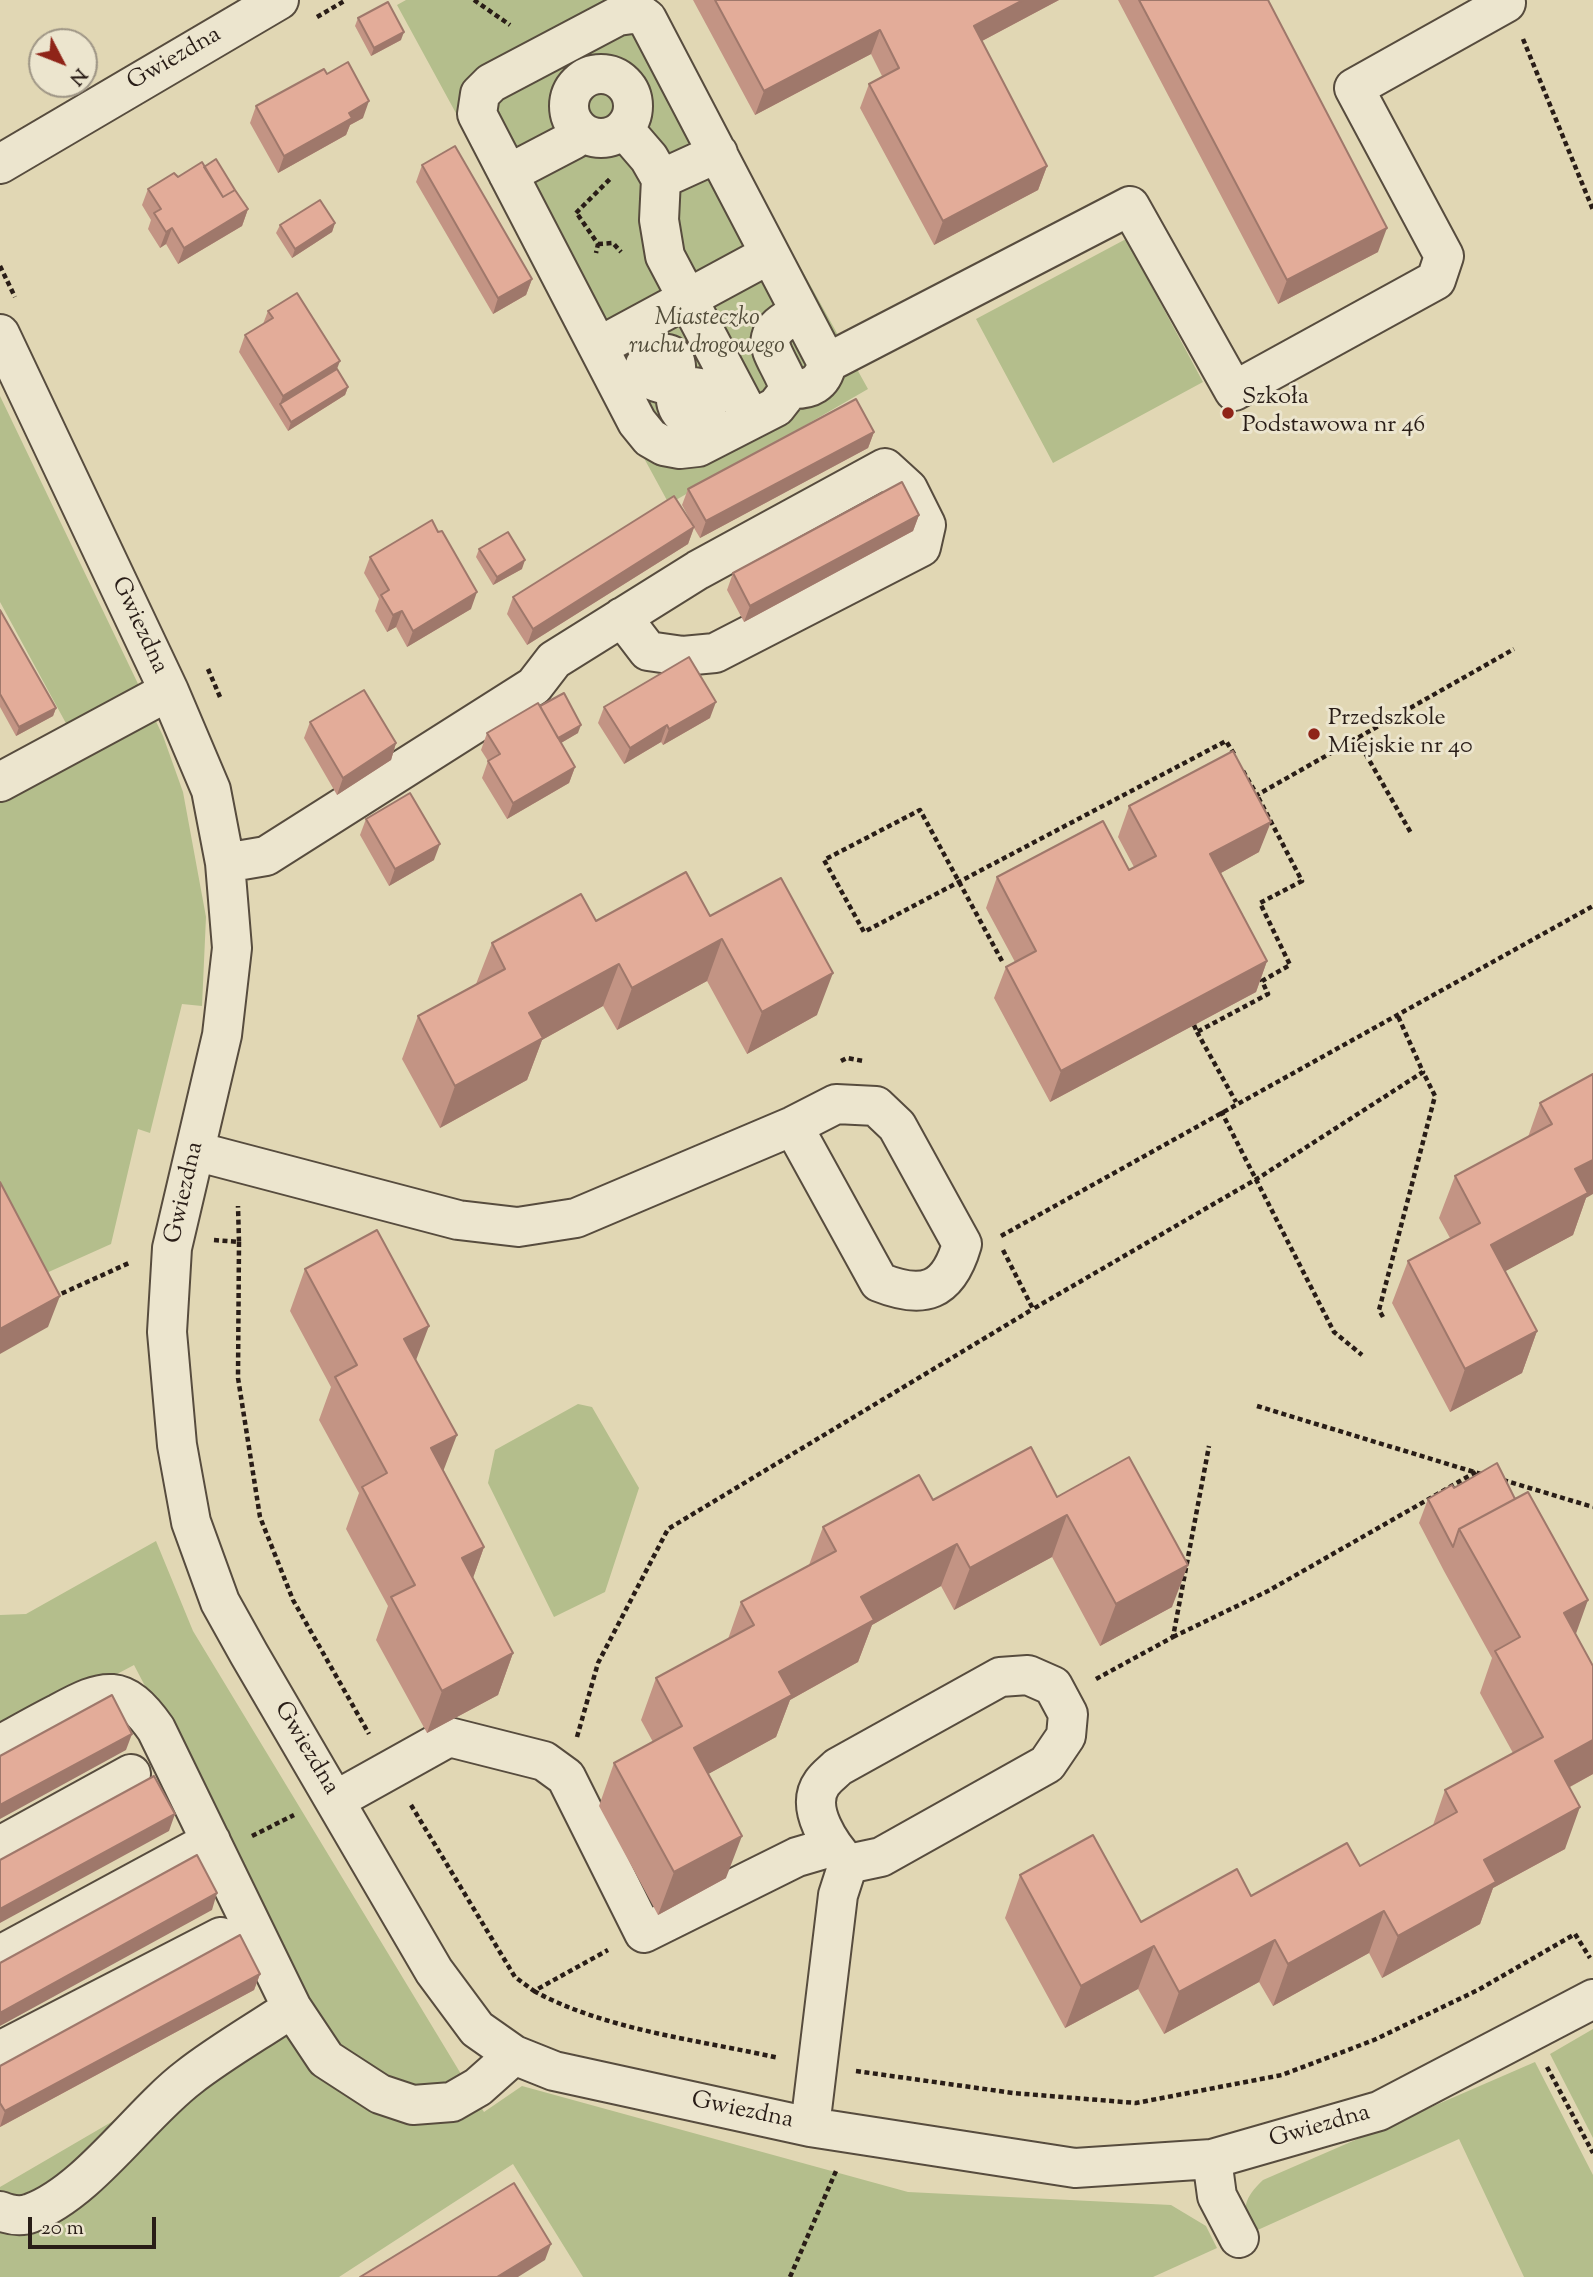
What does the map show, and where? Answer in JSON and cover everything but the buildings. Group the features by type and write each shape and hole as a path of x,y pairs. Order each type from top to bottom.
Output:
{"street":[{"name":"Gwiezdna","path":"0,164 279,0"},
{"path":"827,363 1130,206 1234,391 1436,280 1444,256 1354,88 1506,2"},
{"path":"629,12 639,13 647,19 718,153 756,261 800,312 827,363 825,375 817,384 803,390 790,389 776,407 698,447 680,449 664,446 650,438 637,422 648,384 598,347 477,114 480,94 491,83 629,12"},
{"path":"621,81 664,50"},
{"path":"605,74 629,88 633,102 632,116 624,129 612,137 598,138 581,131 574,124 569,110 570,96 578,83 590,75 605,74"},
{"path":"624,129 649,158 661,179 661,244 751,419"},
{"path":"508,174 573,140 581,131"},
{"path":"661,179 718,153"},
{"path":"598,347 653,320 687,298 756,261"},
{"path":"790,389 769,343 771,332 777,325 800,312"},
{"name":"Gwiezdna","path":"6,335 169,691 211,790 225,863 232,948 222,1035 172,1248 167,1332 177,1445 191,1522 220,1602 434,1971 477,2029 514,2055 554,2071 826,2130 1074,2168 1212,2159 1379,2111 1530,2035 1593,1999"},
{"path":"225,863 266,856 319,825 534,686 554,660 622,617 698,570 886,468 908,489 926,525 921,547 715,653 683,656 648,651 622,617"},
{"path":"1,779 169,691"},
{"path":"195,1151 458,1220 518,1227 576,1218 793,1126 836,1104 876,1106 897,1126 962,1244 956,1267 934,1289 905,1292 879,1282 793,1126"},
{"path":"334,1797 449,1737 544,1761 566,1777 643,1933 797,1857 839,1856 881,1857 1047,1764 1066,1736 1068,1714 1053,1686 1028,1675 1000,1677 838,1767 821,1784 816,1807 839,1856 838,1895 817,2066 826,2130"},
{"path":"0,1745 94,1694 113,1693 129,1700 144,1712 156,1729 292,2008 326,2059 380,2094 413,2105 452,2102 478,2087 514,2055"},
{"path":"0,1846 131,1774"},
{"path":"0,1955 214,1848"},
{"path":"0,2051 221,1937"},
{"path":"0,2211 11,2215 29,2214 50,2204 74,2185 188,2077 292,2008"},
{"path":"1212,2159 1217,2196 1239,2238"}],"path":[{"path":"474,0 517,30"},
{"path":"1506,2 1593,210"},
{"path":"0,266 6,335"},
{"path":"1257,795 1514,649"},
{"path":"203,659 223,706"},
{"path":"1357,739 1411,833"},
{"path":"1002,961 959,881 920,810 824,860 864,932 959,881 1226,740 1302,881 1260,904 1290,965 1262,981 1268,994 1197,1032"},
{"path":"1032,1309 997,1238 1236,1102 1593,906"},
{"path":"1382,1317 1378,1310 1436,1096 1397,1014"},
{"path":"1194,1025 1236,1102"},
{"path":"835,1064 847,1058 872,1063"},
{"path":"566,1777 598,1663 668,1529 1032,1309 1255,1180 1423,1072"},
{"path":"1221,1111 1334,1332 1362,1355"},
{"path":"239,1242 238,1378 260,1517 293,1600 389,1769 515,1977 563,2007 601,2019 817,2066 1013,2092 1136,2103 1282,2076 1374,2040 1478,1990 1576,1934 1593,1963"},
{"path":"49,1299 121,1265"},
{"path":"1257,1406 1489,1476"},
{"path":"1173,1637 1209,1446"},
{"path":"1060,1699 1173,1637 1268,1591 1476,1472"},
{"path":"1502,1480 1593,1507"},
{"path":"214,1848 334,1797"},
{"path":"534,1991 614,1947"},
{"path":"1530,2035 1593,2153"},
{"path":"790,2277 838,2168 826,2130"}],"green space":[{"name":"Miasteczko ruchu drogowego","path":"406,0 652,0 868,389 669,504 397,5"},
{"path":"1126,239 1203,382 1053,463 976,319"},
{"path":"0,396 163,736 183,792 206,917 202,1006 182,1004 150,1133 138,1129 111,1244 33,1279 0,1221 0,767 68,727 0,602"},
{"path":"578,1404 592,1407 639,1488 605,1592 554,1617 488,1483 495,1450"},
{"path":"156,1541 193,1631 484,2112 522,2086 908,2192 1171,2205 1206,2226 1217,2248 1153,2277 583,2277 513,2164 339,2277 0,2277 0,2187 312,2005 134,1665 0,1736 0,1615 26,1614"},
{"path":"1593,2029 1593,2138 1550,2054"},
{"path":"1535,2062 1593,2175 1593,2277 1524,2277 1459,2139 1251,2233 1246,2217 1246,2204 1263,2180"}],"place":[{"name":"Szkoła Podstawowa nr 46","path":"1228,413"},
{"name":"Przedszkole Miejskie nr 40","path":"1314,734"}]}
